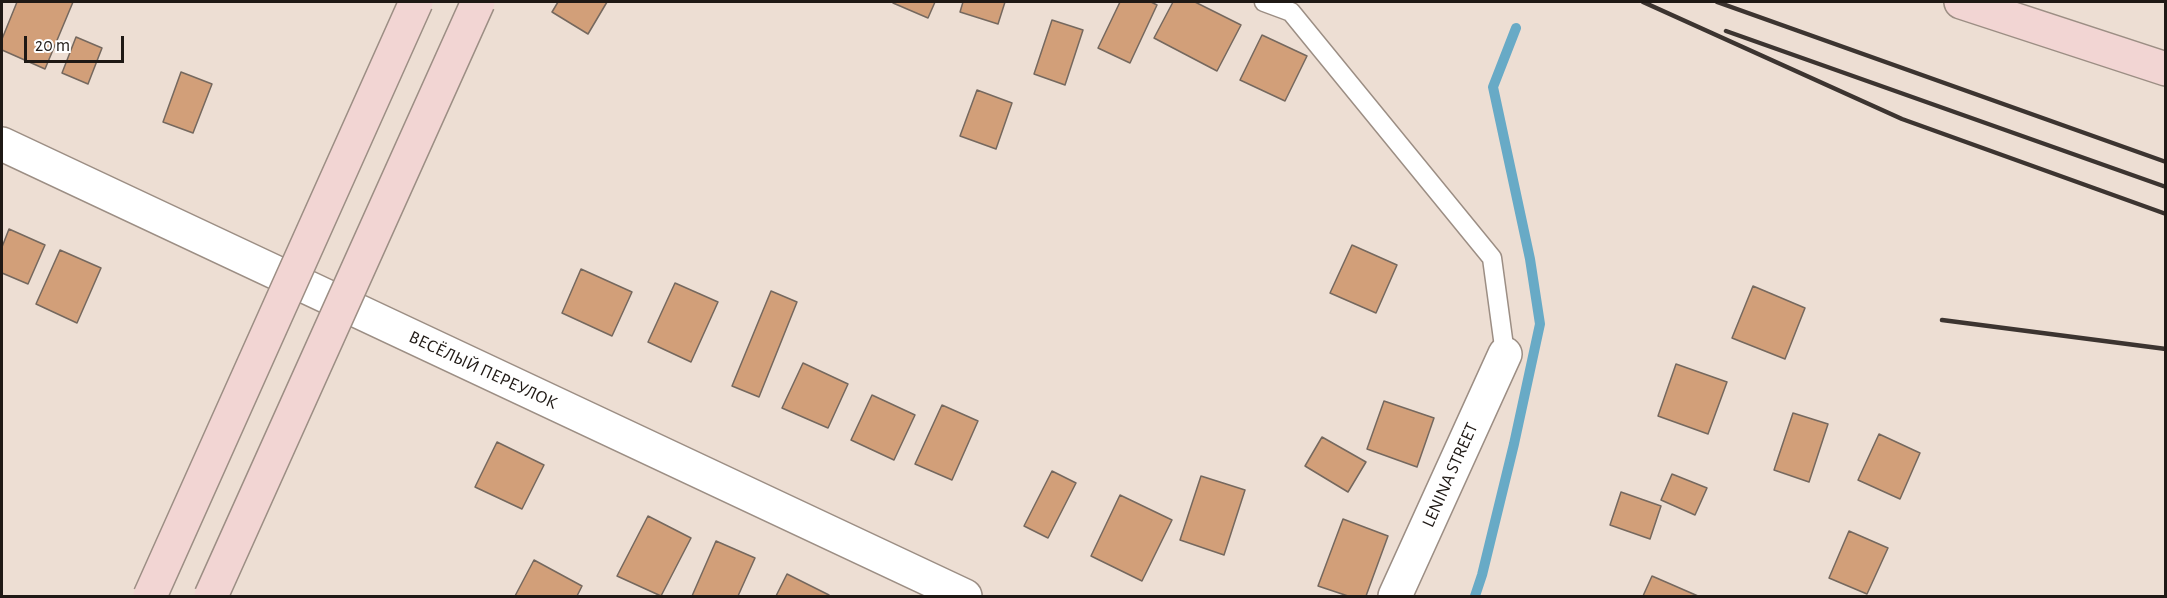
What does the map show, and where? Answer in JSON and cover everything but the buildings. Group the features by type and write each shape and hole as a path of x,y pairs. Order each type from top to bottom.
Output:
{"main road":[{"path":"150,597 416,2"},
{"path":"211,597 478,2"},
{"path":"1961,2 2166,69"}],"street":[{"name":"ВЕСЁЛЫЙ ПЕРЕУЛОК","path":"2,144 965,597"},
{"name":"LENINA STREET","path":"1395,597 1505,354"}],"lane":[{"path":"1264,2 1291,12 1492,258 1505,354"}],"waterway":[{"path":"1475,596 1514,444 1540,324 1530,259 1493,87 1516,28"}],"railway":[{"path":"1643,2 1902,119 2166,214"},
{"path":"1717,2 2166,162"},
{"path":"1726,31 2166,187"},
{"path":"1942,320 2166,349"}]}
